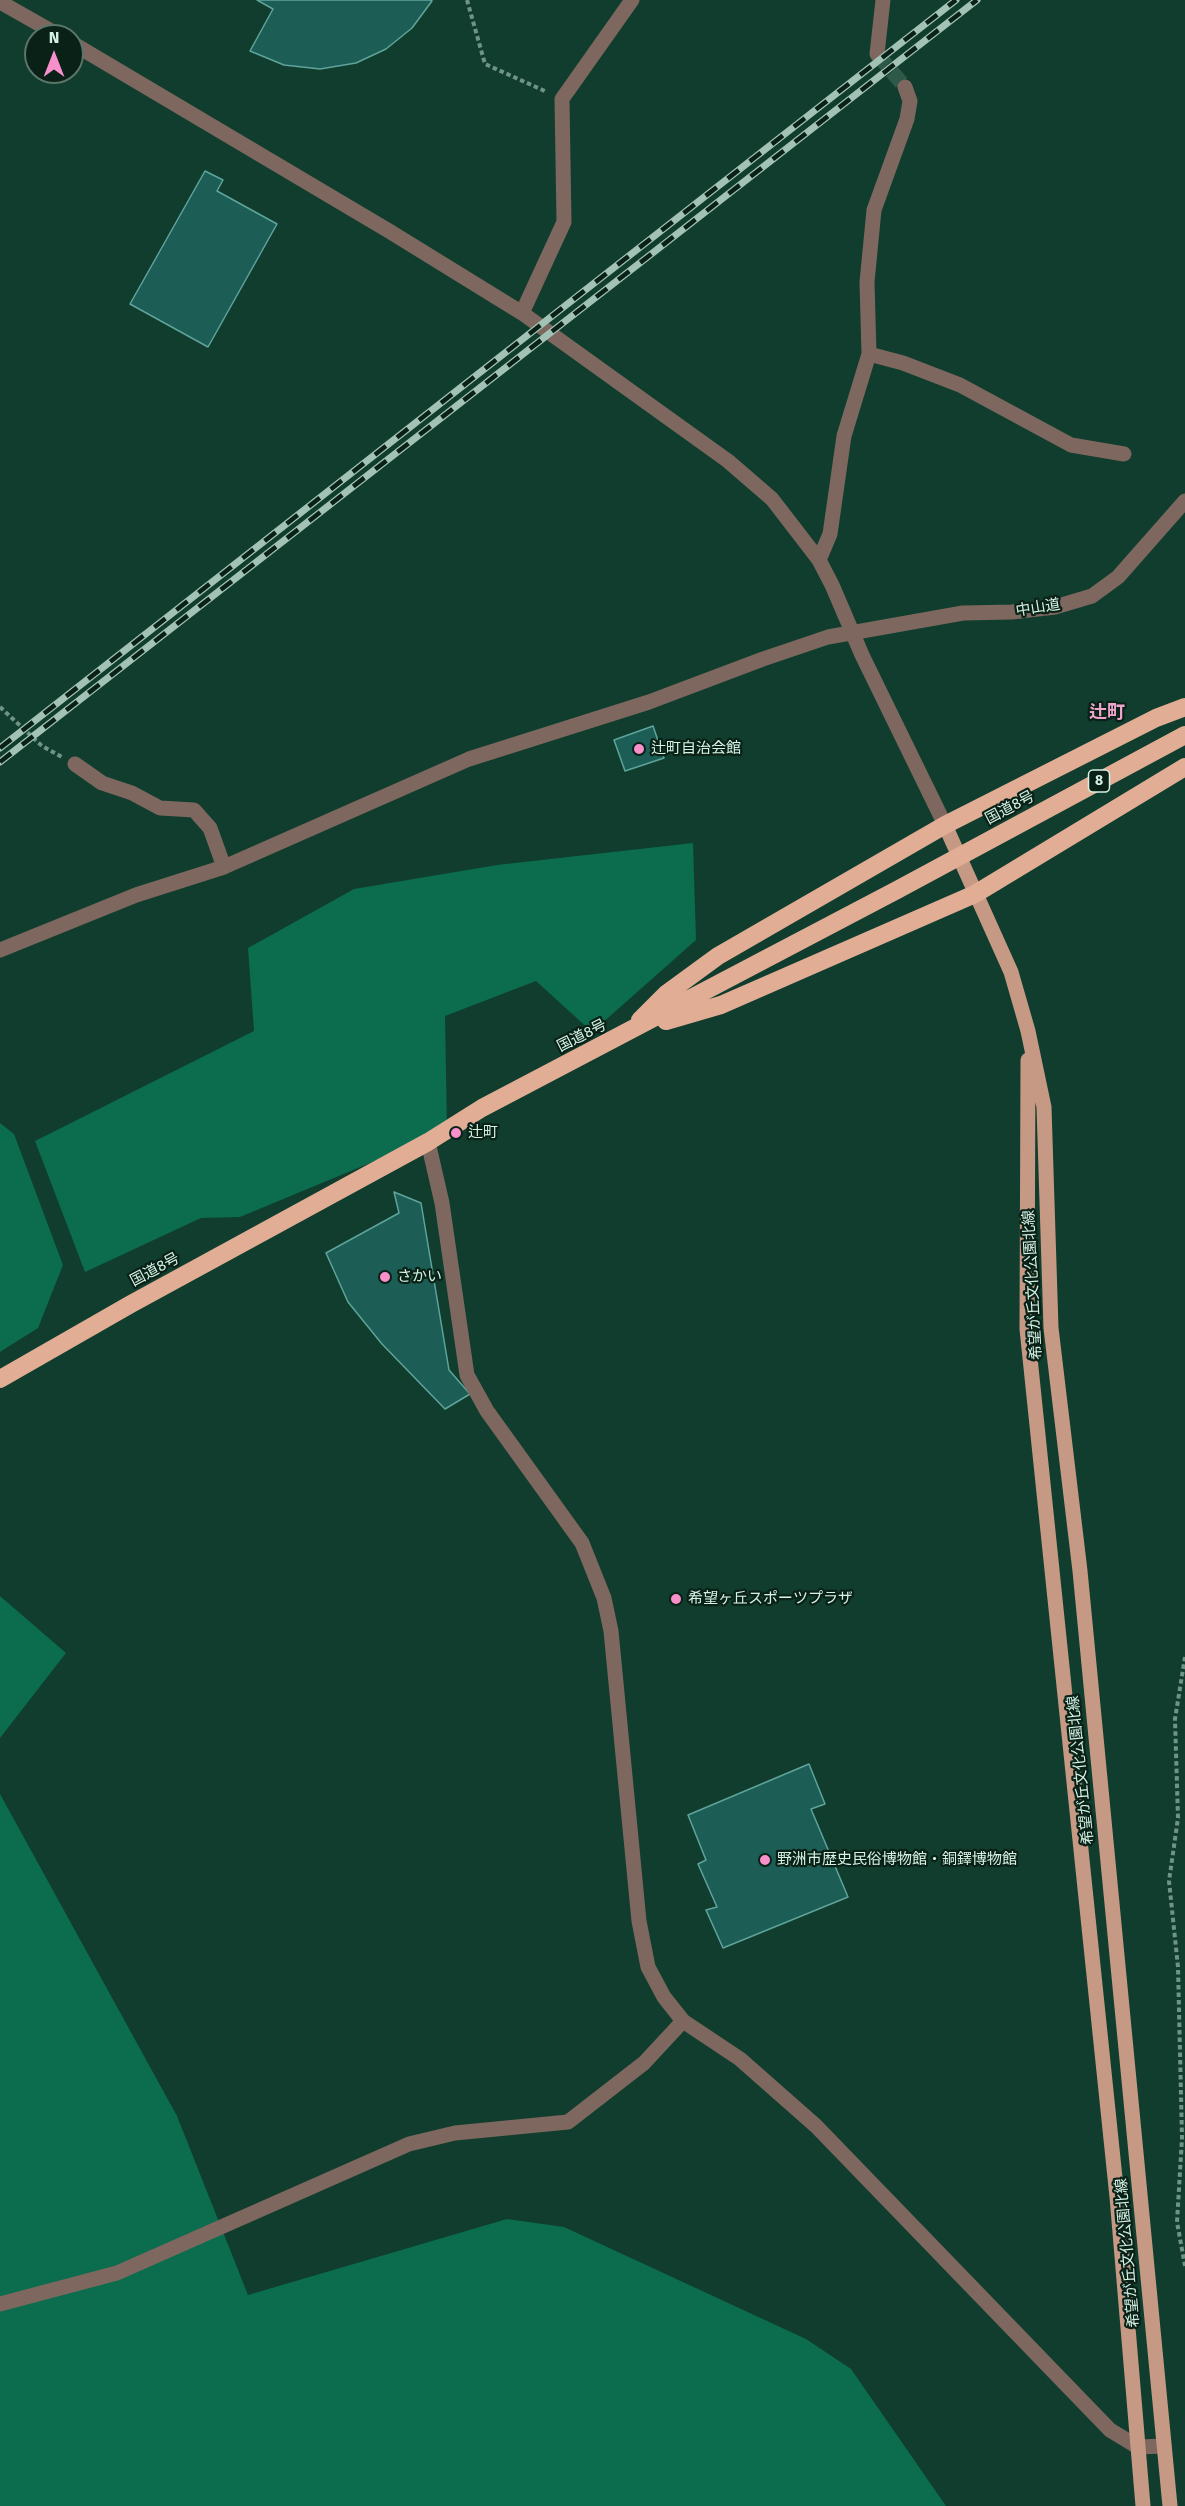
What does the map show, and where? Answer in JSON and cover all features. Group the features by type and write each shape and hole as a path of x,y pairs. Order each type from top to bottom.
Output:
{"highway":[{"path":"626,1034 666,994 718,956 945,825 1183,704"},
{"name":"国道8号","path":"0,1378 130,1304 428,1143 482,1108 626,1034 1185,735"},
{"path":"626,1034 721,1005 975,894 1185,767"}],"main road":[{"name":"希望が丘文化公園北線","path":"945,825 1011,972 1028,1031 1044,1107 1050,1328 1082,1594 1170,2506"},
{"name":"希望が丘文化公園北線","path":"1028,1031 1027,1329 1117,2197 1143,2506"}],"street":[{"path":"522,313 564,222 562,99 632,0"},
{"path":"877,54 883,0"},
{"path":"0,2 17,5 43,24"},
{"path":"84,50 369,218 522,313 728,461 772,499 819,560 945,825"},
{"path":"819,560 830,534 844,436 869,354 867,282 874,210 907,119 910,101 905,87"},
{"path":"869,354 903,363 960,385 1071,445 1124,454"},
{"name":"中山道","path":"0,950 136,895 224,867 469,759 649,702 828,637 963,613 1012,612 1055,607 1092,596 1118,577 1185,501"},
{"path":"75,764 102,783 132,793 160,808 194,810 210,828 224,867"},
{"path":"428,1143 442,1203 467,1375 487,1411 582,1543 604,1598 611,1631 639,1921 648,1967 664,1997 683,2021 740,2059 816,2126 1110,2430 1138,2447 1164,2446"},
{"path":"0,2304 117,2273 409,2144 455,2133 568,2122 644,2063 683,2021"}],"path":[{"path":"467,0 485,64 562,99"},
{"path":"0,707 42,746 75,764"},
{"path":"1185,1656 1175,1719 1178,1818 1169,1881 1178,1968 1182,2138 1177,2222 1185,2266"}],"green space":[{"path":"693,843 696,940 592,1032 536,981 445,1016 447,1131 240,1217 201,1218 85,1272 35,1141 254,1031 248,948 354,889 497,865"},
{"path":"0,1123 14,1134 63,1265 38,1328 0,1352"},
{"path":"0,1596 66,1653 0,1738"},
{"path":"0,1794 177,2116 248,2295 507,2219 564,2227 806,2339 851,2369 946,2506 0,2506"}],"building":[{"path":"257,0 432,1 412,28 386,49 356,63 320,69 284,65 250,51 273,9"},
{"path":"205,171 223,180 217,191 277,224 208,347 130,304"},
{"name":"辻町自治会館","path":"653,726 664,758 625,771 614,740"},
{"name":"さかい","path":"394,1192 421,1203 449,1370 470,1394 445,1409 382,1344 348,1302 326,1253 399,1213"},
{"path":"809,1764 825,1804 811,1809 848,1897 723,1948 706,1910 717,1907 698,1864 706,1860 688,1815"}],"tunnel":[{"path":"877,54 905,87"}],"railway":[{"path":"0,748 956,0"},
{"path":"0,762 977,0"}],"place":[{"name":"辻町自治会館","path":"639,749"},
{"name":"辻町","path":"456,1133"},
{"name":"さかい","path":"385,1277"},
{"name":"希望ヶ丘スポーツプラザ","path":"676,1599"},
{"name":"野洲市歴史民俗博物館・銅鐸博物館","path":"765,1860"}],"district":[{"name":"辻町","path":"1107,713"}]}
